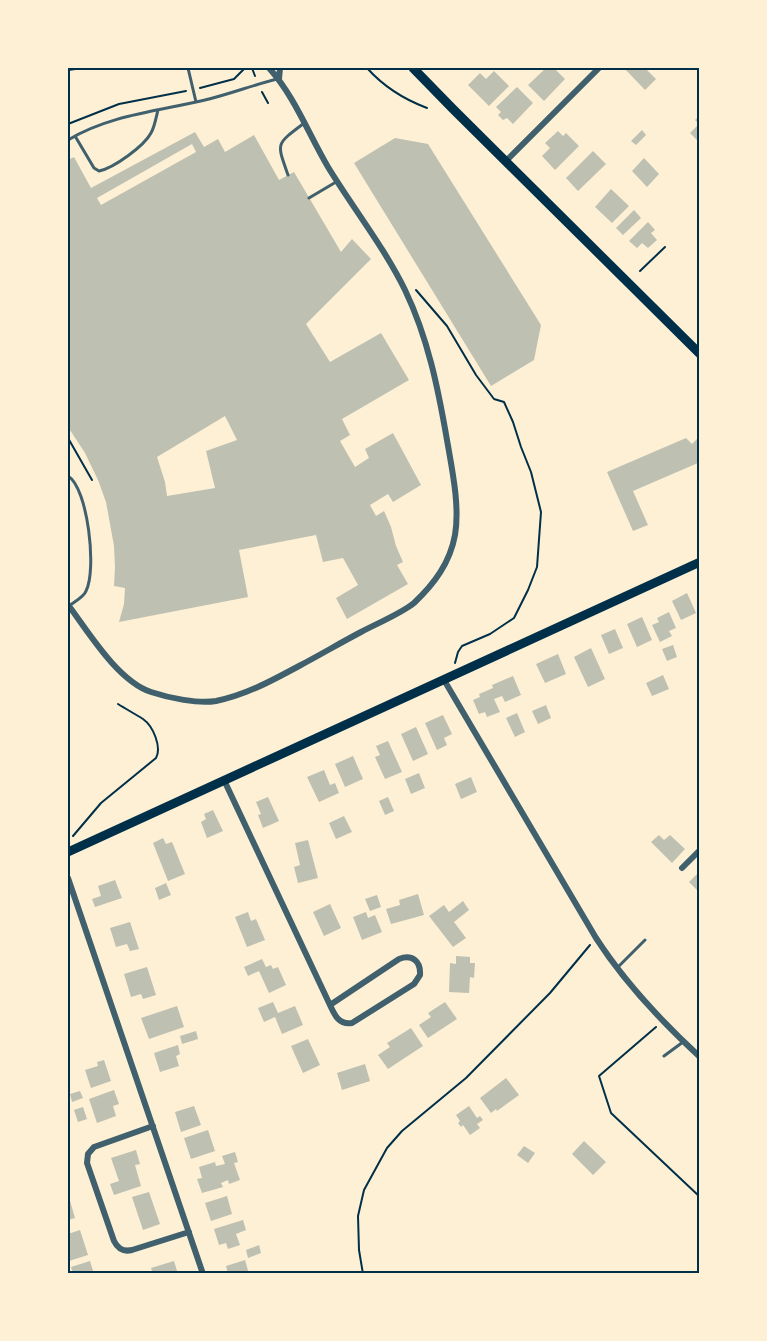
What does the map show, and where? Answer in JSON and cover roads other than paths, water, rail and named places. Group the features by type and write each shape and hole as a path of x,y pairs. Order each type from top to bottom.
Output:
{"main road":[{"path":"416,68 699,354"},
{"path":"68,852 699,562"}],"street":[{"path":"68,607 108,658 122,673 144,689 161,695 213,702 265,684 411,605 434,583 446,562 455,535 456,500 438,388 420,325 399,278 385,254 318,149 287,90 269,68"},
{"path":"279,79 280,68"},
{"path":"506,161 599,68"},
{"path":"444,680 596,939 616,968 644,1001 699,1057"},
{"path":"224,780 330,1005 338,1020 346,1024 352,1023 416,982 421,972 419,964 410,957 401,958 330,1005"},
{"path":"682,868 699,850"},
{"path":"68,878 203,1274"},
{"path":"153,1126 94,1147 88,1154 87,1163 114,1241 120,1249 132,1250 189,1232"}],"lane":[{"path":"188,68 196,102"},
{"path":"68,140 111,120 224,96 279,79"},
{"path":"75,135 94,168 99,171 104,170 146,142 158,110"},
{"path":"288,175 279,150 282,141 304,123"},
{"path":"309,198 338,182"},
{"path":"68,476 79,491 85,513 91,544 91,572 86,592 68,607"},
{"path":"616,968 645,939"},
{"path":"664,1056 683,1042"}]}
